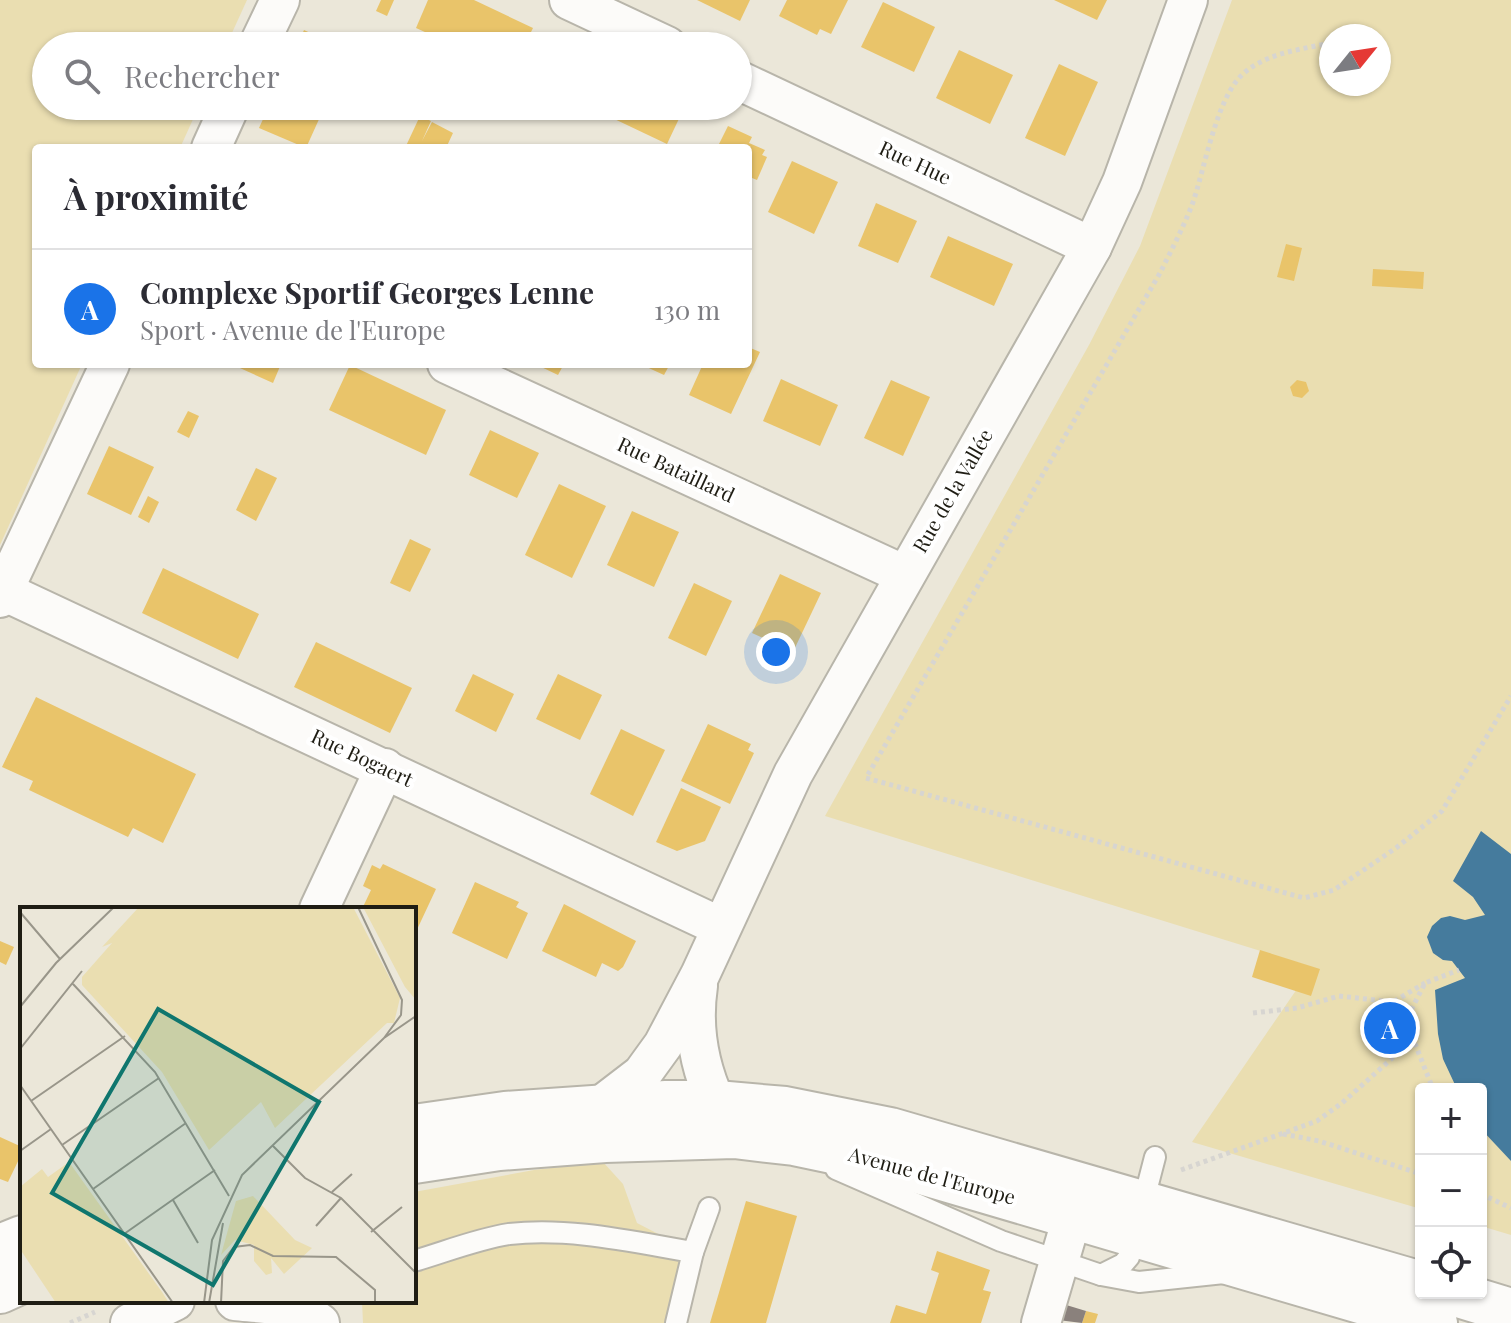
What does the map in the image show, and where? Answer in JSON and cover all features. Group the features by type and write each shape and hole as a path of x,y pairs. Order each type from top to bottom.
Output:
{"street":[{"path":"265,32 280,0"},
{"path":"569,0 637,32"},
{"name":"Rue de la Vallée","path":"599,1107 631,1084 663,1045 700,975 793,774 1092,247 1122,182 1188,0"},
{"name":"Rue Hue","path":"752,87 1092,247"},
{"path":"213,144 224,120"},
{"path":"1,594 108,368"},
{"name":"Rue Bataillard","path":"456,368 905,575"},
{"name":"Rue Bogaert","path":"1,594 385,768 721,927"},
{"path":"320,907 385,768"},
{"name":"Rue de la Vallée","path":"700,975 696,1010 698,1045 705,1079 716,1103"},
{"name":"Avenue de l'Europe","path":"416,1127 505,1114 716,1103 785,1109 863,1123 1435,1323"},
{"name":"Avenue de l'Europe","path":"416,1161 499,1148 605,1140 734,1136 770,1140 1077,1200"},
{"path":"1041,1323 1077,1200"},
{"name":"Avenue de l'Europe","path":"1140,1219 1251,1268 1342,1289 1415,1284"},
{"path":"0,1247 20,1239"},
{"path":"0,1291 20,1282"},
{"path":"1472,1299 1511,1311"},
{"path":"130,1323 171,1303"},
{"path":"266,1303 312,1316 320,1323"}],"lane":[{"path":"770,1140 1001,1241 1101,1275 1139,1282 1162,1281 1251,1268"},
{"path":"1101,1275 1123,1264 1129,1257 1155,1157"},
{"path":"676,1323 693,1252 709,1208"},
{"path":"416,1260 496,1237 539,1232 575,1233 693,1252"}],"path":[{"path":"1319,45 1287,52 1261,62 1245,72 1233,85 1223,102 1190,208 1160,273 866,778 1304,898 1334,890 1396,848 1442,811 1511,696"},
{"path":"1253,1013 1297,1008 1339,996 1393,1002 1425,983 1459,970"},
{"path":"1180,1171 1317,1121 1342,1103 1398,1053 1406,1020 1425,983"},
{"path":"1406,1020 1431,1083"},
{"path":"1282,1134 1319,1141 1415,1172"},
{"path":"1487,1196 1511,1208"}],"shaded area":[{"path":"0,0 247,0 232,32 32,32 32,120 193,120 182,144 32,144 32,368 80,368 0,545"},
{"path":"1232,0 1511,0 1511,1235 1487,1228 1487,1083 1415,1083 1415,1207 1192,1142 1312,967 825,816 1089,345 1140,246"},
{"path":"603,1162 623,1184 637,1223 693,1252 676,1323 363,1323 362,1303 416,1303 416,1192 534,1170"}],"building: Logements":[{"path":"381,0 394,0 387,16 376,11"},
{"path":"428,0 474,0 533,28 531,32 425,32 416,28"},
{"path":"697,0 750,0 740,21"},
{"path":"787,0 848,0 831,34 820,29 817,35 779,16"},
{"path":"1054,0 1107,0 1097,20"},
{"path":"883,2 935,27 914,72 861,47"},
{"path":"959,50 1013,75 990,124 936,98"},
{"path":"1059,64 1098,82 1065,156 1025,138"},
{"path":"263,120 319,120 308,144 297,144 259,128"},
{"path":"418,120 431,121 422,141 432,122 453,133 448,144 407,144"},
{"path":"616,120 678,120 667,144"},
{"path":"728,126 752,137 751,144 719,144"},
{"path":"752,144 765,150 762,155 767,157 757,180 752,178"},
{"path":"792,161 838,182 814,234 768,212"},
{"path":"876,203 917,221 898,263 858,246"},
{"path":"948,236 1013,264 994,306 930,277"},
{"path":"1286,244 1302,248 1294,281 1277,277"},
{"path":"1373,269 1424,272 1423,289 1372,286"},
{"path":"752,349 760,352 731,414 689,395 701,368 752,368"},
{"path":"240,368 279,368 273,383"},
{"path":"349,368 356,368 446,410 426,455 329,410"},
{"path":"543,368 562,368 558,375"},
{"path":"649,368 668,368 664,375"},
{"path":"781,379 838,405 820,446 763,421"},
{"path":"891,380 930,397 903,456 864,438"},
{"path":"1297,380 1306,382 1309,391 1302,398 1293,396 1290,387"},
{"path":"188,411 199,416 189,438 177,432"},
{"path":"490,430 539,453 517,498 469,475"},
{"path":"109,446 154,467 131,515 87,494"},
{"path":"256,468 277,478 256,521 236,510"},
{"path":"559,484 606,506 572,578 525,555"},
{"path":"148,496 159,502 149,523 138,517"},
{"path":"632,511 679,532 654,587 607,565"},
{"path":"410,539 431,549 410,592 390,583"},
{"path":"163,568 259,614 238,659 142,613"},
{"path":"780,574 821,593 793,652 752,633"},
{"path":"694,583 732,601 706,656 668,638"},
{"path":"316,642 412,688 390,733 294,687"},
{"path":"473,674 514,694 496,732 455,711"},
{"path":"558,674 602,695 580,740 536,719"},
{"path":"36,697 196,774 163,843 133,828 128,837 29,790 33,781 2,767"},
{"path":"708,724 751,744 748,750 754,753 730,804 681,781"},
{"path":"621,729 665,750 633,816 590,794"},
{"path":"681,788 721,807 705,841 677,851 656,842"},
{"path":"383,864 436,889 416,932 416,907 363,907 371,890 363,886 372,865 380,869"},
{"path":"475,882 519,902 516,907 528,913 507,959 452,933"},
{"path":"564,904 636,941 623,967 618,971 602,963 596,977 542,951"},
{"path":"0,941 14,947 6,965 0,962"},
{"path":"1260,950 1320,969 1311,996 1252,977"},
{"path":"0,1137 20,1146 20,1157 8,1182 0,1179"},
{"path":"746,1201 797,1216 766,1323 710,1323"},
{"path":"937,1251 990,1270 983,1290 991,1292 981,1323 890,1323 896,1305 926,1314 939,1273 931,1270"},
{"path":"1086,1311 1098,1314 1095,1323 1082,1323"}],"building: Public":[{"path":"1481,831 1511,854 1511,1161 1487,1135 1487,1083 1454,1083 1443,1059 1435,990 1465,978 1452,961 1443,960 1433,953 1427,937 1432,926 1441,918 1450,916 1465,920 1485,915 1473,897 1453,881"}],"building: Industrie":[{"path":"1063,1304 1086,1311 1082,1323 1058,1320"}],"place":[{"name":"Complexe Sportif Georges Lenne","path":"1390,1028"}]}
